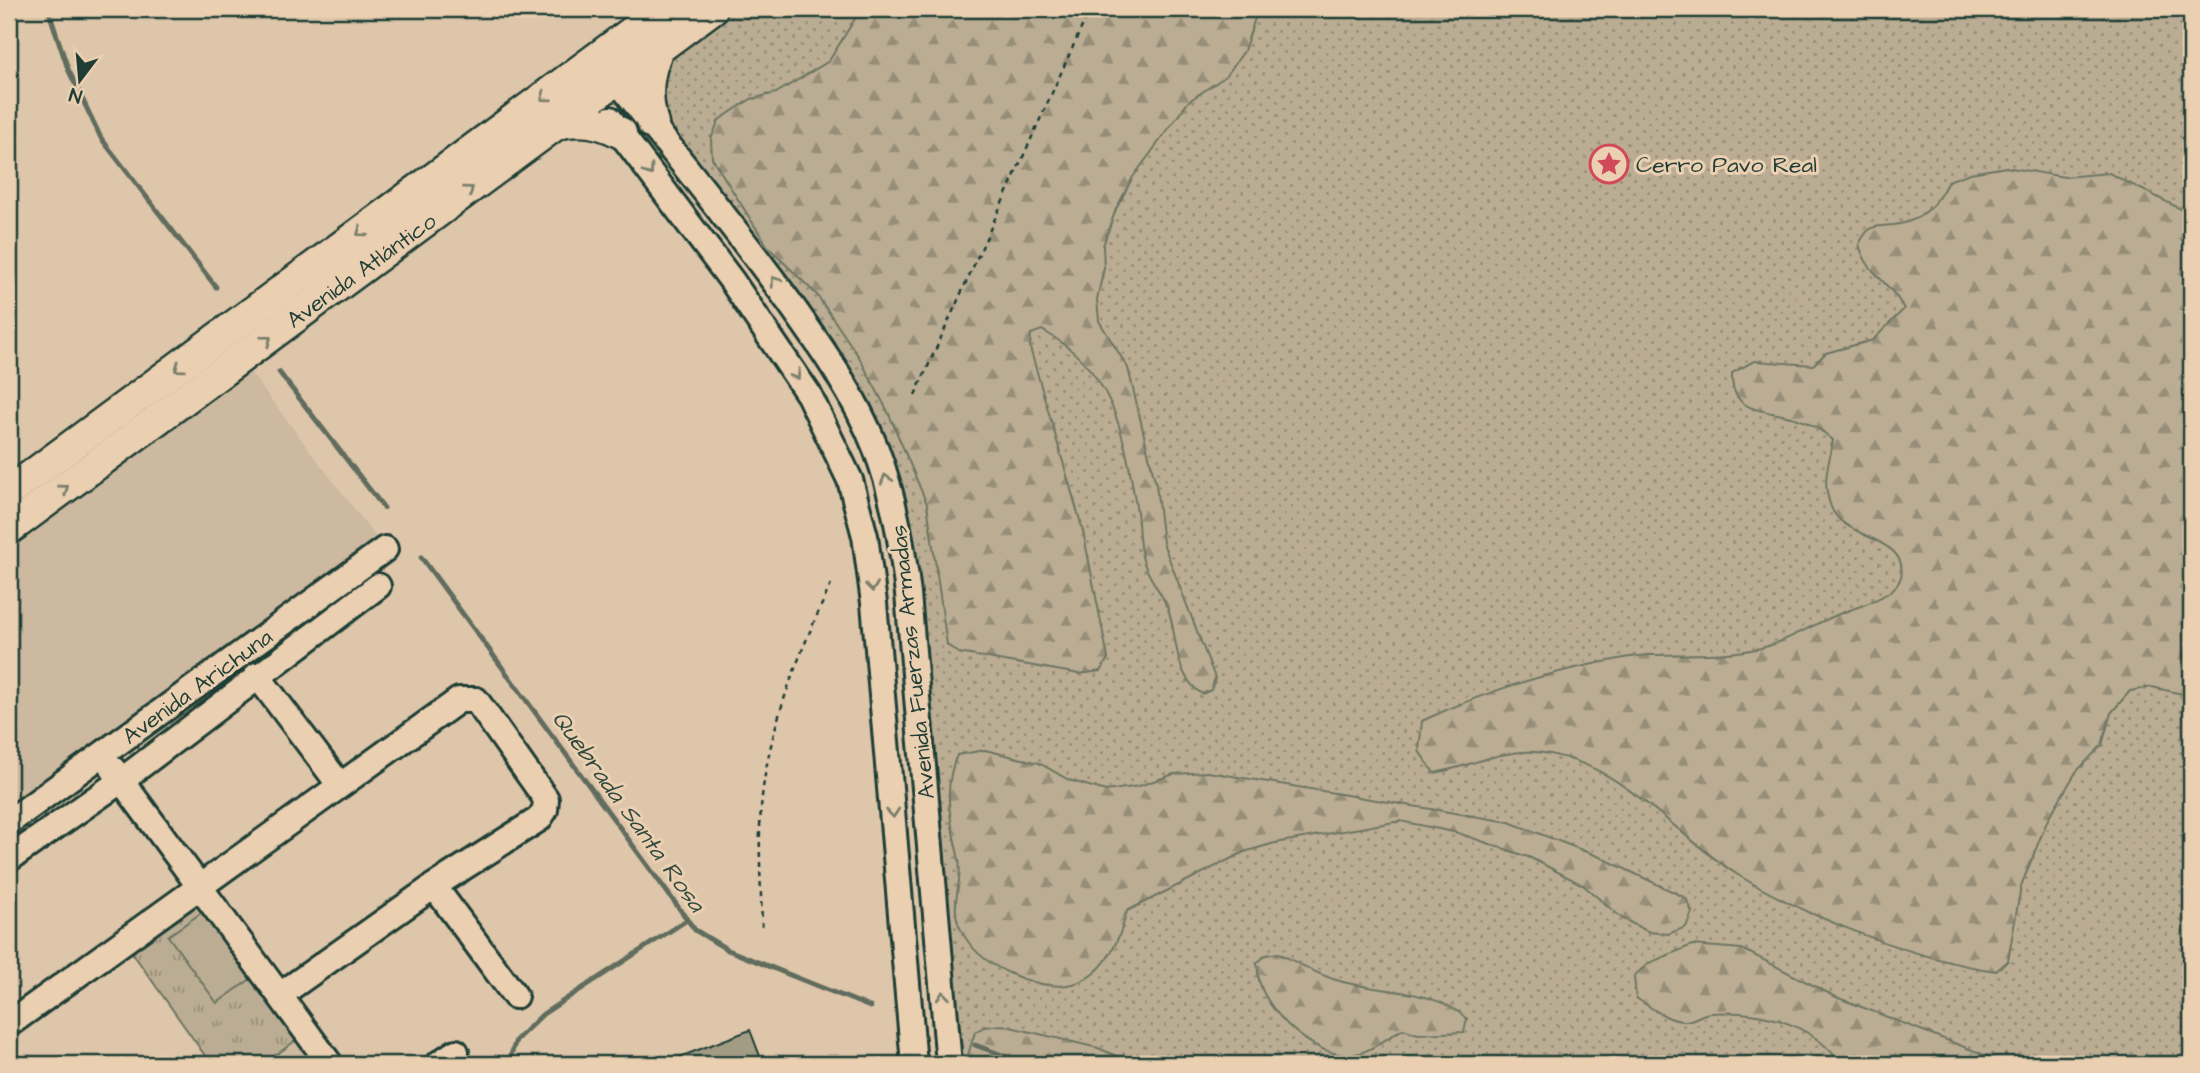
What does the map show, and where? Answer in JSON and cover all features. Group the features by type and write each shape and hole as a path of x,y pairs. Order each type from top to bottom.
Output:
{"main road":[{"name":"Avenida Atlántico","path":"9,530 557,124 596,76 663,9"},
{"name":"Avenida Atlántico","path":"9,492 596,76 658,49 712,9"},
{"path":"653,124 647,93 650,66 658,49"},
{"path":"557,124 582,120 608,126 621,133"}],"street":[{"name":"Avenida Fuerzas Armadas","path":"596,76 653,124 755,254 822,349 864,422 886,478 901,538 908,594 948,1064"},
{"name":"Avenida Fuerzas Armadas","path":"596,76 621,133 787,361 825,425 850,480 865,536 874,603 914,1064"},
{"name":"Avenida Arichuna","path":"9,822 385,550"},
{"path":"9,859 122,780 257,675 378,586"},
{"path":"257,675 339,784"},
{"path":"9,1024 459,700 476,700 546,799 545,810 539,819 433,886 280,995"},
{"path":"102,755 330,1064"},
{"path":"433,886 515,996"}],"path":[{"path":"915,395 1090,9"},
{"path":"762,928 760,844 766,767 787,686 831,584"}],"shaded area":[{"path":"240,359 385,549 9,822 9,529"},
{"path":"307,1032 330,1064 264,1064"}],"green space":[{"path":"712,9 2191,9 2191,1064 949,1064 922,733 876,448 649,108 648,81"},
{"path":"868,9 1258,9 1244,51 1226,76 1189,101 1133,177 1116,209 1103,246 1104,268 1097,299 1099,321 1128,368 1156,485 1163,543 1215,678 1211,690 1202,694 1186,677 1178,657 1167,605 1145,567 1127,457 1112,408 1101,385 1086,365 1067,346 1042,330 1031,334 1030,348 1083,531 1108,658 1101,671 1079,674 959,653 947,645 927,504 888,412 859,357 817,295 768,247 712,158 711,139 719,120 751,99 776,93 829,61 856,17"},
{"path":"2006,167 2064,177 2109,173 2191,214 2191,696 2152,687 2130,691 2111,713 2102,745 2076,772 2048,819 2021,886 2008,961 1996,971 1932,957 1863,935 1796,906 1738,875 1620,784 1567,758 1537,752 1510,753 1434,773 1419,751 1422,721 1469,701 1543,676 1619,659 1653,655 1722,654 1766,647 1874,601 1894,588 1901,577 1901,564 1895,553 1848,526 1838,518 1831,507 1826,481 1833,440 1816,427 1800,420 1762,411 1743,403 1733,387 1732,373 1754,361 1813,365 1826,353 1873,340 1904,309 1862,254 1859,244 1866,232 1873,227 1904,223 1920,216 1939,197 1948,181 1970,173"},
{"path":"985,750 1039,763 1069,780 1106,791 1139,786 1174,774 1208,772 1509,822 1600,857 1686,898 1692,912 1686,927 1668,934 1649,932 1623,919 1583,885 1531,858 1458,833 1400,821 1275,843 1244,852 1127,911 1111,953 1100,968 1087,978 1072,984 1054,986 1034,982 1002,970 979,954 962,932 956,915 960,868 949,807 952,768 957,755"},
{"path":"200,886 307,1032 264,1064 211,1064 124,941"},
{"path":"204,911 252,978 217,1003 168,936"},
{"path":"1692,945 1742,949 1836,997 2008,1064 1841,1064 1815,1038 1783,1022 1766,1017 1729,1013 1708,1013 1688,1021 1679,1021 1659,1013 1636,998 1634,976 1649,963"},
{"path":"1278,953 1333,979 1437,1001 1453,1008 1467,1019 1464,1032 1418,1034 1403,1029 1360,1053 1345,1055 1330,1052 1315,1045 1286,1023 1266,997 1259,982 1257,963 1266,955"},
{"path":"1002,1025 1098,1048 1135,1064 971,1064 968,1055 975,1032 984,1027"}],"building":[{"path":"750,1030 763,1064 664,1064 664,1063"}],"waterway":[{"name":"Quebrada Santa Rosa","path":"48,9 68,69 101,138 216,287"},
{"name":"Quebrada Santa Rosa","path":"279,372 384,508"},
{"name":"Quebrada Santa Rosa","path":"421,557 695,930 728,950 870,1007"},
{"path":"508,1064 516,1040 543,1014 687,920"},
{"name":"Quebrada Santa Rosa","path":"975,1045 1027,1064"}],"place":[{"name":"Cerro Pavo Real","path":"1609,164"}]}
